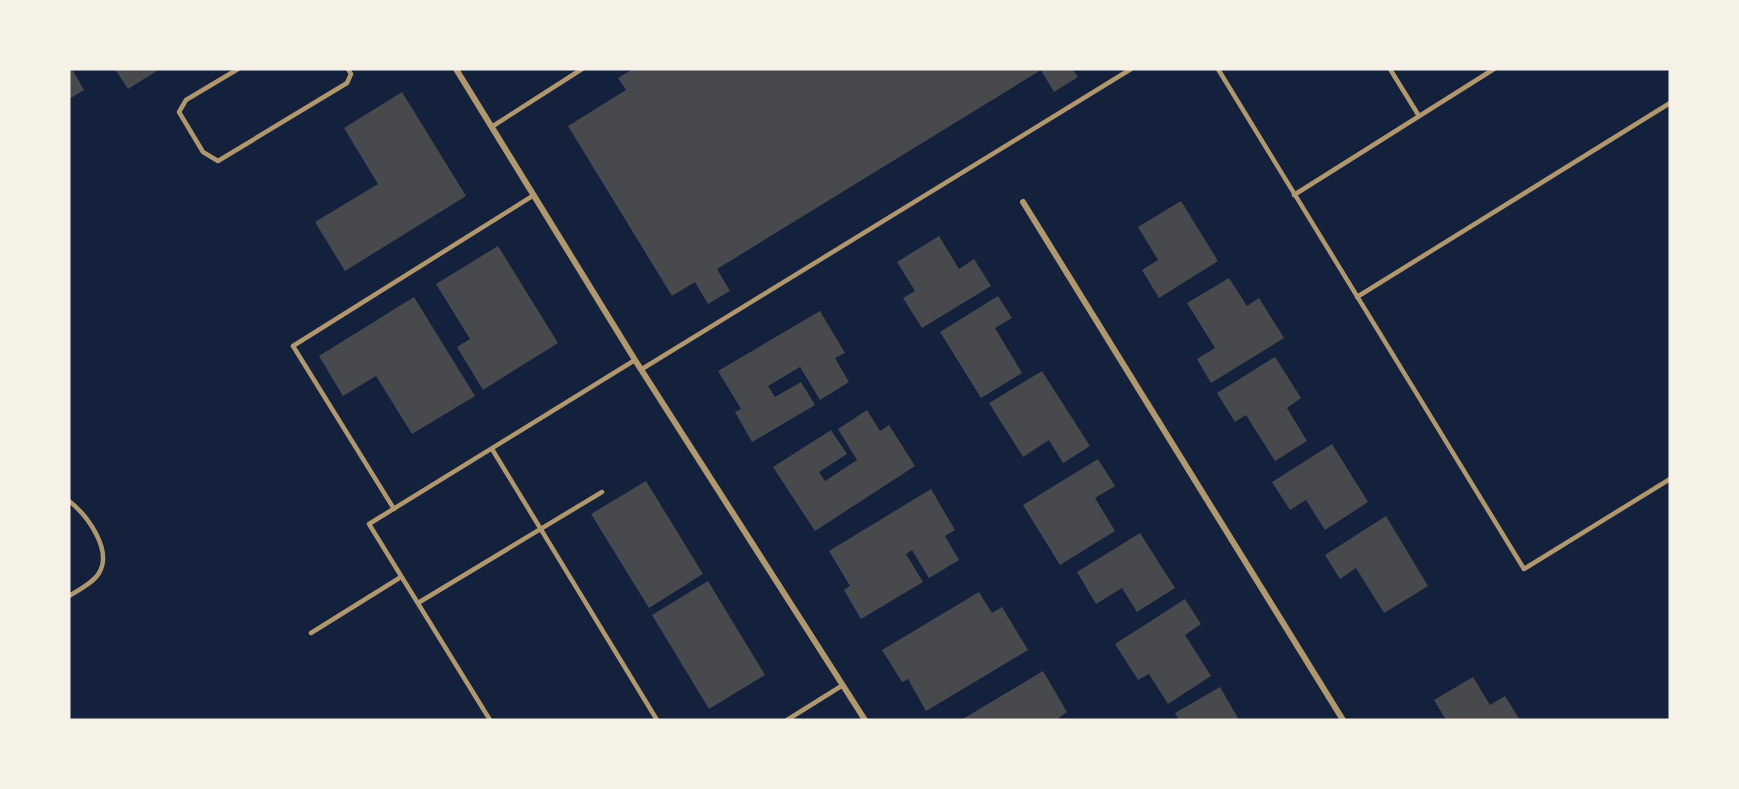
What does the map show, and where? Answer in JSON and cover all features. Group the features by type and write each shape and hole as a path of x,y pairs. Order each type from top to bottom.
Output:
{"street":[{"path":"456,69 635,360 865,720"},
{"path":"1023,202 1342,720"}],"lane":[{"path":"238,69 186,100 179,112 203,152 218,161 347,83 351,74 348,69"},
{"path":"493,126 582,69"},
{"path":"642,369 1131,69"},
{"path":"1218,69 1524,569 1670,479"},
{"path":"1390,69 1419,116"},
{"path":"1294,195 1494,69"},
{"path":"1357,297 1670,103"},
{"path":"394,509 293,346 534,195"},
{"path":"487,719 369,524 635,360"},
{"path":"492,449 657,720"},
{"path":"418,603 602,492"},
{"path":"69,501 78,508 97,537 103,564 98,576 69,596"},
{"path":"311,633 401,577"},
{"path":"787,720 843,685"}],"building":[{"path":"69,69 72,69 84,90 69,99"},
{"path":"115,69 160,69 128,89"},
{"path":"633,69 1072,69 1078,77 1054,92 1041,70 717,269 730,291 708,304 695,282 672,296 568,126 626,90 618,78"},
{"path":"402,92 466,196 345,271 315,222 378,184 344,128"},
{"path":"1181,201 1218,261 1159,298 1142,270 1158,260 1138,227"},
{"path":"939,236 959,269 974,259 991,286 922,328 903,298 915,291 897,262"},
{"path":"498,246 558,343 483,390 457,347 470,339 436,284"},
{"path":"1229,278 1247,306 1259,298 1284,338 1211,383 1197,359 1215,348 1187,303"},
{"path":"998,296 1012,318 995,328 1022,373 981,398 940,332"},
{"path":"414,297 475,396 412,434 376,376 343,396 319,356"},
{"path":"820,311 845,353 835,358 849,382 820,400 800,367 768,386 775,397 801,382 815,405 752,442 735,412 741,409 718,371"},
{"path":"1275,357 1301,398 1287,408 1307,441 1275,461 1246,415 1235,422 1217,393"},
{"path":"1042,371 1090,446 1063,463 1049,440 1023,457 989,403"},
{"path":"867,410 880,431 889,425 915,466 815,531 773,467 831,430 847,454 819,472 825,481 857,460 838,429"},
{"path":"1332,444 1368,502 1325,530 1306,500 1290,510 1272,482"},
{"path":"1098,459 1115,486 1095,498 1115,531 1060,565 1023,505"},
{"path":"646,481 703,574 649,608 591,514"},
{"path":"931,489 955,530 945,536 959,560 929,578 912,550 906,554 923,582 861,619 844,590 850,586 829,551"},
{"path":"1386,516 1428,586 1384,613 1356,568 1340,579 1325,555"},
{"path":"1140,533 1175,588 1137,612 1122,588 1096,604 1077,572"},
{"path":"708,581 765,675 709,709 652,615"},
{"path":"979,592 992,613 1002,607 1028,650 926,711 908,679 902,682 882,650"},
{"path":"1185,599 1201,624 1185,635 1211,676 1168,704 1149,674 1138,680 1115,644"},
{"path":"1043,671 1067,712 1058,720 961,720"},
{"path":"1473,677 1490,705 1505,696 1520,720 1446,720 1434,700"},
{"path":"1220,687 1239,720 1179,720 1175,713"}]}
